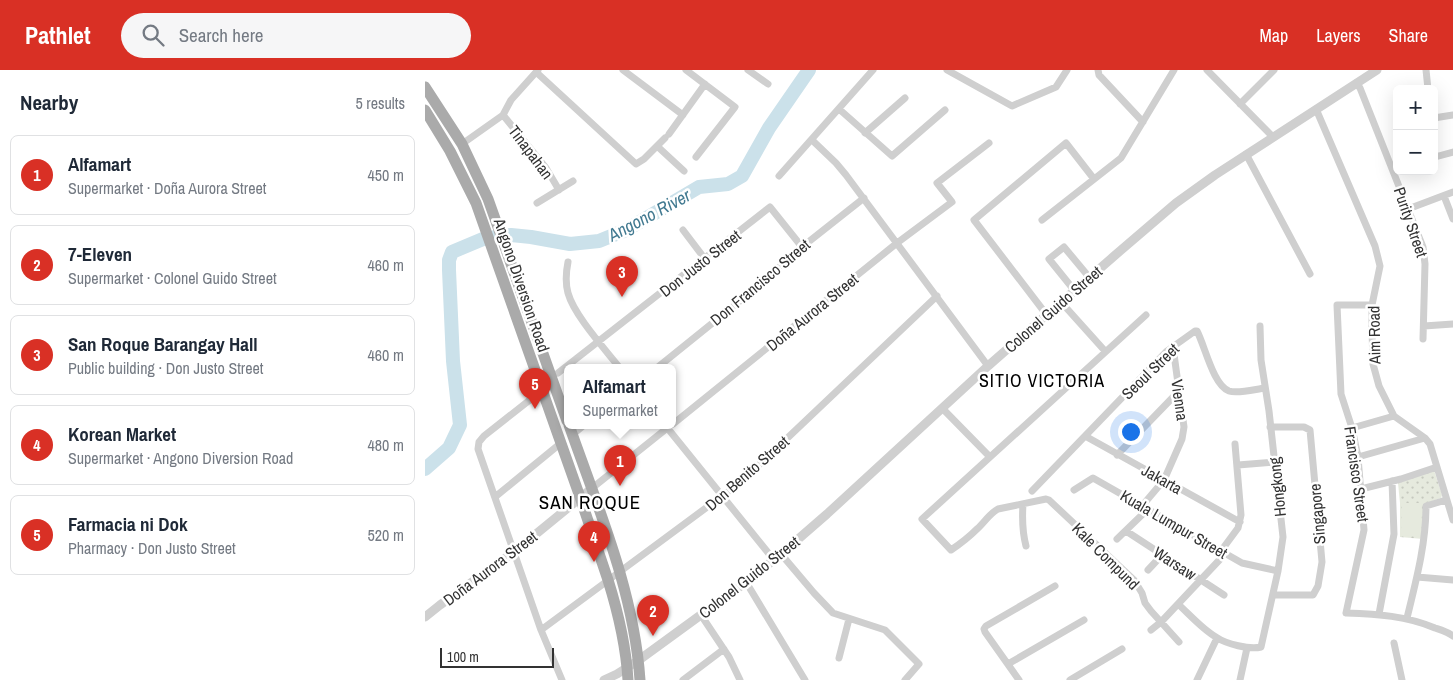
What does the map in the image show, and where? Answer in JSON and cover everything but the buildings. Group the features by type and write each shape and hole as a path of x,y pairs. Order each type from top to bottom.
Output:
{"main road":[{"name":"Angono Diversion Road","path":"425,87 462,144 489,199 564,413"},
{"name":"Angono Diversion Road","path":"425,110 450,151 475,203 561,443 614,600 627,668 627,680"},
{"path":"450,151 462,144"},
{"name":"Angono Diversion Road","path":"570,429 620,571 634,630 640,680"}],"street":[{"path":"623,70 683,115"},
{"path":"686,70 735,106 696,157"},
{"path":"749,70 768,84"},
{"path":"779,176 873,70"},
{"path":"947,70 1012,106 1056,87 1067,70"},
{"path":"1097,70 1099,75 1143,122"},
{"path":"1042,220 1121,158 1174,70"},
{"path":"1207,70 1273,137"},
{"path":"1240,104 1274,70"},
{"name":"Colonel Guido Street","path":"604,680 639,660 778,557 1046,314 1176,203 1246,154 1377,70"},
{"path":"1426,70 1428,85"},
{"path":"462,144 503,115 511,100 537,71 636,164 644,159 667,136 705,84"},
{"name":"Purity Street","path":"1356,83 1360,88 1423,247 1423,339"},
{"path":"865,133 905,98"},
{"name":"Aim Road","path":"1316,109 1375,246 1380,266 1372,305 1373,364 1379,386 1394,416 1425,438"},
{"path":"839,110 892,156 945,110"},
{"name":"Tinapahan","path":"503,115 546,168 559,190"},
{"path":"1438,117 1453,115"},
{"path":"812,140 836,163 864,198 988,366"},
{"name":"Doña Aurora Street","path":"676,419 897,243 952,202 937,183 989,143"},
{"path":"1046,314 974,220 1066,143 1095,179"},
{"path":"657,146 683,171"},
{"path":"1438,156 1453,152"},
{"path":"1246,154 1310,274"},
{"path":"537,203 573,181"},
{"path":"1408,209 1453,192"},
{"path":"1445,196 1453,220"},
{"name":"Don Francisco Street","path":"661,364 864,198"},
{"name":"Don Justo Street","path":"570,364 770,207 802,247"},
{"path":"683,230 705,259"},
{"path":"1074,290 1049,259 1064,247 1089,277"},
{"path":"568,262 565,278 571,302 617,364"},
{"name":"Don Benito Street","path":"541,630 723,496 748,475 937,296"},
{"path":"1061,302 1105,351"},
{"name":"Francisco Street","path":"1372,305 1337,305 1341,394 1352,428 1358,457 1365,530 1346,613 1379,614"},
{"path":"1026,546 1021,523 1023,504 998,509 993,512 978,529 951,550 922,519 1146,315"},
{"path":"1424,326 1453,324"},
{"name":"Hongkong","path":"1247,648 1261,647 1278,571 1283,537 1261,360 1260,326"},
{"name":"Seoul Street","path":"1032,491 1173,347 1192,332 1197,331 1211,367 1222,386 1228,391 1236,392 1265,388"},
{"name":"Vienna","path":"1117,539 1145,508 1164,480 1183,434 1184,428 1173,347"},
{"name":"Don Justo Street","path":"558,373 564,368"},
{"path":"1117,455 1179,391"},
{"path":"531,399 484,436 479,442 478,449 541,630 561,680"},
{"path":"942,408 990,458"},
{"path":"1352,428 1394,416"},
{"name":"Singapore","path":"1270,427 1304,428 1310,430 1321,562 1318,586 1313,596 1273,594"},
{"name":"Doña Aurora Street","path":"425,617 514,552 664,429"},
{"path":"672,429 723,496 778,557 833,613 885,630 919,664 905,680"},
{"name":"Jakarta","path":"1085,436 1240,522"},
{"path":"1358,457 1425,438 1430,444 1453,520"},
{"path":"495,497 561,443"},
{"path":"1151,630 1202,580 1223,553 1238,528 1241,514 1235,444"},
{"path":"1237,465 1275,462"},
{"path":"1361,489 1437,467"},
{"name":"Kuala Lumpur Street","path":"1074,490 1093,478 1223,553 1242,562 1278,571"},
{"path":"1392,481 1394,534 1379,614 1407,618 1453,636"},
{"name":"Kale Compund","path":"1023,504 1045,498 1049,500 1133,580 1142,593 1145,603 1179,642"},
{"path":"1407,618 1426,527 1427,506 1446,500"},
{"name":"Warsaw","path":"1126,531 1224,595"},
{"path":"1148,570 1163,555"},
{"path":"1417,577 1453,580"},
{"path":"746,582 805,680"},
{"path":"1019,680 984,629 986,626 1055,586"},
{"path":"1178,604 1217,638 1247,648 1240,680"},
{"path":"701,615 724,649 740,680"},
{"path":"839,658 849,619"},
{"path":"1008,664 1085,620"},
{"path":"1197,680 1217,638"},
{"path":"1394,643 1402,680"},
{"path":"1070,680 1122,648"},
{"path":"683,680 724,649"}],"shaded area":[{"path":"1434,470 1442,495 1441,498 1424,504 1423,539 1400,537 1398,483"},
{"path":"1402,503 1422,503 1421,536 1401,536"}],"waterway":[{"name":"Angono River","path":"425,469 449,448 460,425 453,361 449,270 449,260 452,252 483,239 511,235 570,244 599,241 626,230 699,187 728,184 742,176 769,128 809,70"}],"place":[{"name":"San Roque Barangay Hall","path":"622,297"},
{"name":"Farmacia ni Dok","path":"535,409"},
{"name":"Alfamart","path":"620,486"},
{"name":"Korean Market","path":"594,562"},
{"name":"7-Eleven","path":"653,636"}],"district":[{"name":"SITIO VICTORIA","path":"1042,380"},
{"name":"SAN ROQUE","path":"590,502"}]}
